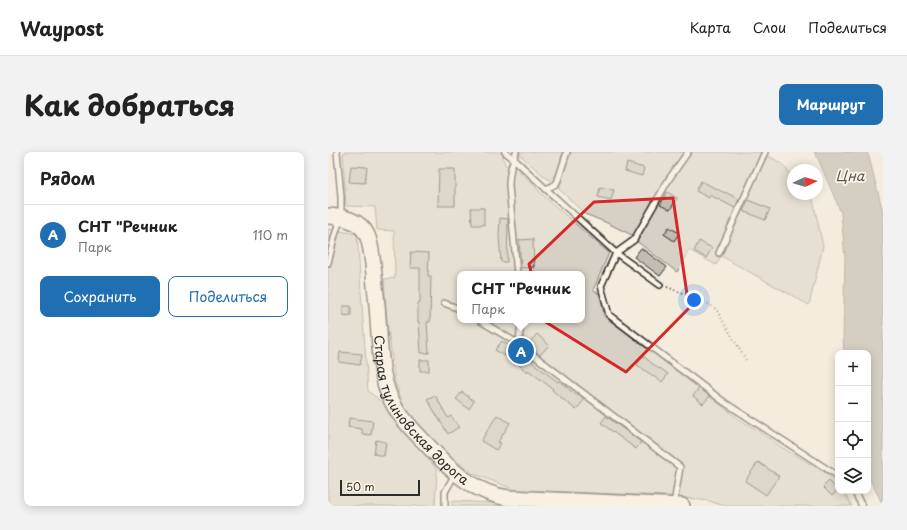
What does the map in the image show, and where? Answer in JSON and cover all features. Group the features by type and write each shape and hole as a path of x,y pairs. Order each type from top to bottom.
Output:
{"street":[{"name":"Старая тулиновская дорога","path":"334,217 351,221 358,225 366,234 369,241 377,306 381,364 388,392 395,407 409,425 438,456 464,480 481,490 504,497 682,506"}],"lane":[{"path":"328,264 335,235 334,217 341,197 337,152"},
{"path":"505,152 616,253 660,285"},
{"path":"516,152 511,167 509,186 517,271"},
{"path":"546,190 556,184 567,152"},
{"path":"688,152 669,179 634,240 616,253 601,286 609,315 724,402 835,474"},
{"path":"718,253 765,152"},
{"path":"444,302 457,308"},
{"path":"484,323 519,344 680,467 674,506"},
{"path":"519,344 521,323"},
{"path":"445,506 444,492 456,473"},
{"path":"856,494 862,506"}],"path":[{"path":"660,285 703,301 716,309 747,362"}],"highlighted area":[{"path":"673,198 689,308 626,372 544,321 529,264 594,202"}],"shaded area":[{"path":"344,152 502,152 505,165 516,167 546,198 609,253 593,290 601,295 604,316 739,419 781,447 826,473 835,482 835,494 845,494 852,506 725,506 709,501 670,496 516,490 469,472 470,470 454,460 411,416 404,406 395,382 387,320 384,279 395,278 394,231 377,230 375,207 346,206"},
{"path":"520,152 563,152 557,172 551,181 520,155"},
{"path":"570,152 762,152 782,164 787,170 787,200 813,200 823,246 809,305 721,256 716,265 689,250 677,272 635,240 636,237 585,214 559,189"},
{"path":"328,229 357,234 368,391 382,402 437,470 435,506 328,506"},
{"path":"452,501 551,506 452,506"}],"water":[{"name":"Цна","path":"814,152 867,152 883,212 883,505 871,482 871,350 844,350 845,258 841,213 823,170 823,164 820,164"}],"building":[{"path":"627,163 644,168 642,176 625,171"},
{"path":"351,166 367,167 365,183 349,182"},
{"path":"439,169 455,169 455,206 438,206"},
{"path":"701,181 739,199 735,208 710,195 709,198 696,191"},
{"path":"600,187 614,190 611,200 598,197"},
{"path":"667,192 677,198 670,210 660,205"},
{"path":"748,200 770,209 765,220 743,211"},
{"path":"471,208 484,208 484,225 472,225"},
{"path":"500,218 508,219 507,262 501,262 499,236"},
{"path":"669,227 679,233 674,241 664,234"},
{"path":"533,239 534,267 521,268 519,240"},
{"path":"699,241 712,248 706,258 694,251"},
{"path":"641,248 667,267 660,276 634,257"},
{"path":"411,252 429,253 428,276 431,276 430,322 427,322 429,353 421,353 418,322 418,303 420,303 420,268 410,268"},
{"path":"343,306 351,306 351,316 343,315"},
{"path":"537,334 549,345 540,355 531,348 533,346 530,342"},
{"path":"502,341 511,347 505,356 495,350"},
{"path":"340,352 362,354 360,365 339,362"},
{"path":"526,355 534,360 532,362 533,363 584,400 576,410 552,390 553,389 519,365"},
{"path":"643,356 659,369 660,368 668,374 662,382 637,365"},
{"path":"420,360 429,360 429,371 420,371"},
{"path":"699,388 710,396 703,404 693,396"},
{"path":"462,392 474,401 469,409 456,399"},
{"path":"435,395 448,418 451,416 459,427 448,434 427,399"},
{"path":"497,415 510,423 498,442 501,443 496,450 481,441"},
{"path":"606,416 641,442 636,449 601,423"},
{"path":"349,418 373,421 371,435 362,434 362,429 348,427"},
{"path":"376,440 386,442 384,456 374,454"},
{"path":"758,462 779,476 766,495 745,481"},
{"path":"829,481 835,487 835,493 832,496 823,487"}],"place":[{"name":"СНТ \"Речник","path":"521,351"}]}
